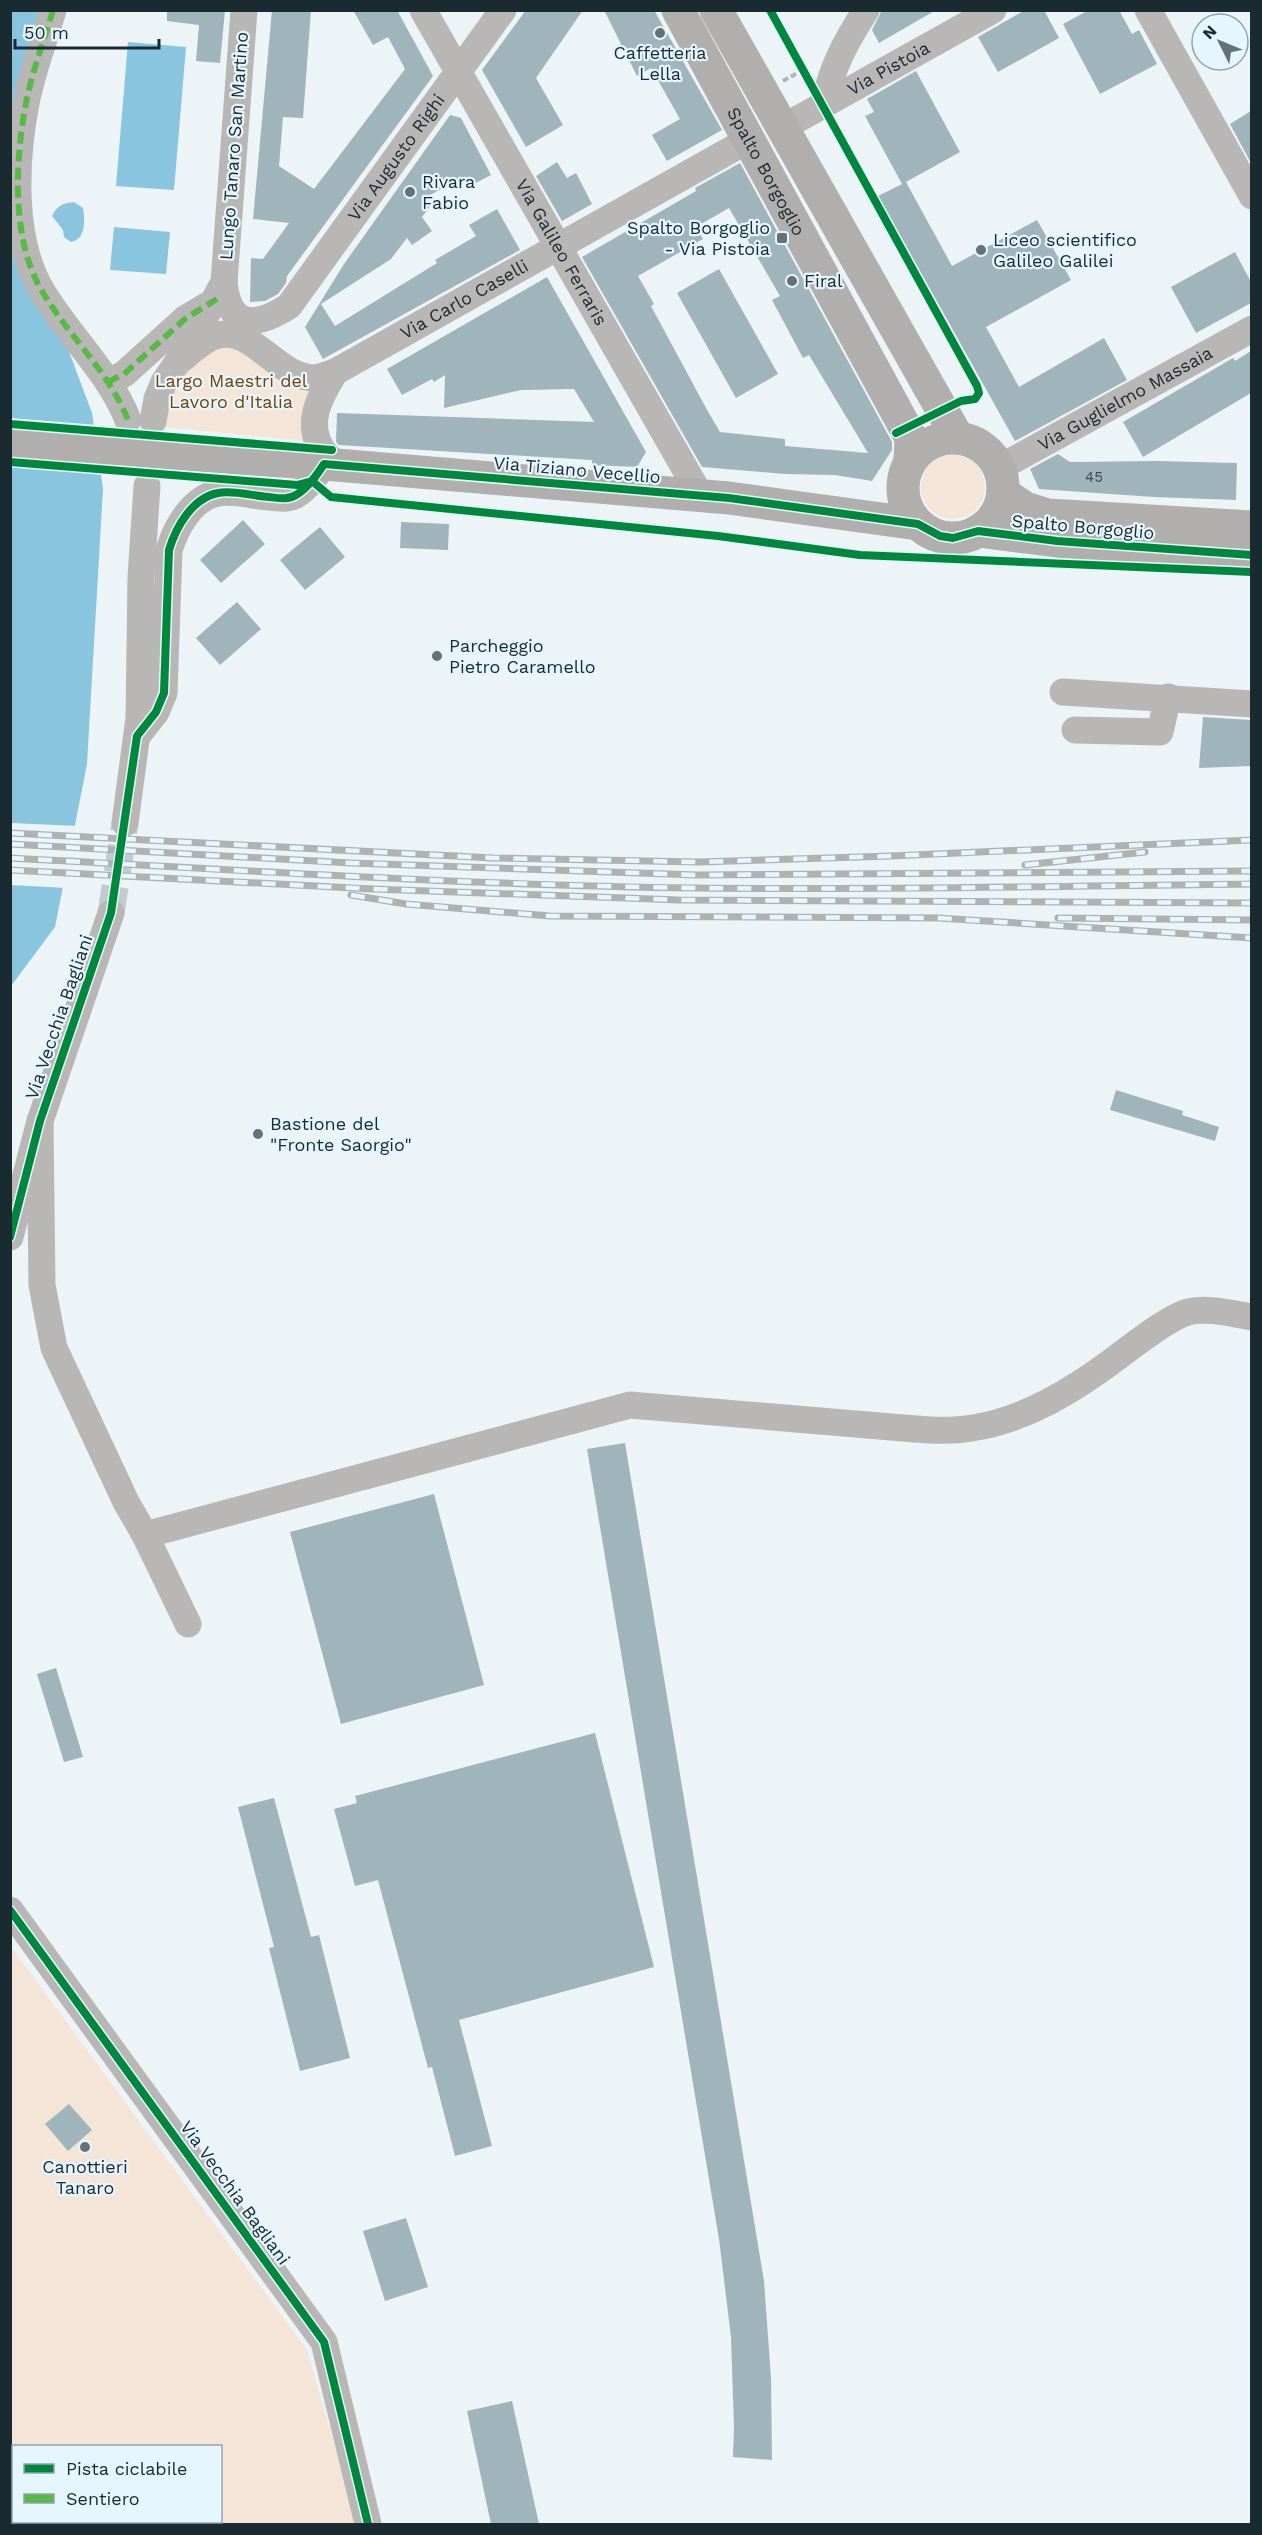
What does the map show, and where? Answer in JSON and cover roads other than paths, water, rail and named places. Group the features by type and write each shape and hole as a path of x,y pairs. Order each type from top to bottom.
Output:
{"main road":[{"name":"Spalto Borgoglio","path":"678,10 911,438 906,505 918,524 940,536 953,538 978,531 1057,541 1251,555"},
{"name":"Spalto Borgoglio","path":"716,10 958,438 983,447 993,456 1001,480 1025,508 1048,515 1251,527"},
{"path":"827,510 881,506 891,500 919,451 944,438 958,438"},
{"name":"Via Tiziano Vecellio","path":"10,441 330,464 700,495 827,510"},
{"name":"Spalto Borgoglio","path":"978,531 990,521 999,508 1001,480"},
{"path":"827,510 918,524"}],"street":[{"path":"53,10 26,101 18,180 21,233 40,289 140,421 157,399 164,382 221,290"},
{"name":"Lungo Tanaro San Martino","path":"221,290 244,10"},
{"name":"Via Galileo Ferraris","path":"423,10 556,248 700,495"},
{"name":"Via Augusto Righi","path":"221,290 240,319 250,322 275,315 289,306 503,10"},
{"path":"823,105 840,50 866,10"},
{"name":"Via Pistoia","path":"782,128 993,10"},
{"path":"1148,10 1248,189"},
{"name":"Via Carlo Caselli","path":"335,372 750,139"},
{"path":"108,381 124,374 221,290"},
{"name":"Via Guglielmo Massaia","path":"1001,480 1251,329"},
{"path":"178,362 202,343 214,336 226,334 249,340 291,373 313,378 335,372"},
{"path":"137,736 156,712 164,693 169,550 173,536 193,507 206,497 219,492 282,499 296,496 330,464 322,450 314,425 318,400 335,372"},
{"path":"124,823 137,736 141,577 147,486"},
{"path":"1166,707 1160,732 1071,712 1166,707 1251,704"},
{"name":"Via Vecchia Bagliani","path":"10,1236 40,1121 111,913"},
{"path":"40,1121 42,1285 54,1348 126,1502 145,1535 188,1624"},
{"path":"145,1535 630,1405 903,1428 938,1430 972,1428 1004,1420 1040,1406 1069,1391 1160,1328 1188,1312 1206,1311 1251,1317"},
{"name":"Via Vecchia Bagliani","path":"10,1910 324,2342 368,2524"}],"water":[{"path":"46,10 12,182 62,333 92,413 103,489 87,764 55,927 11,986 10,11"},
{"path":"128,42 186,47 174,190 116,186"},
{"path":"74,202 83,208 84,224 82,233 71,242 64,237 63,230 52,216 60,206"},
{"path":"114,227 170,232 166,274 110,270"}],"tunnel":[{"path":"111,913 125,823"}],"railway":[{"path":"10,833 493,858 699,862 1252,840"},
{"path":"10,844 351,863 697,875 1252,871"},
{"path":"1025,865 1145,852"},
{"path":"10,858 524,884 696,888 974,888 1252,884"},
{"path":"10,870 372,889 679,900 1252,903"},
{"path":"351,895 406,904 550,916 938,918 1252,938"},
{"path":"1058,918 1252,920"}],"place":[{"name":"Caffetteria Lella","path":"660,33"},
{"name":"Rivara Fabio","path":"410,192"},
{"name":"Spalto Borgoglio - Via Pistoia","path":"782,238"},
{"name":"Liceo scientifico Galileo Galilei","path":"981,250"},
{"name":"Firal","path":"792,281"},
{"name":"Parcheggio Pietro Caramello","path":"437,656"},
{"name":"Bastione del \"Fronte Saorgio\"","path":"258,1134"},
{"name":"Canottieri Tanaro","path":"85,2147"}],"park label":[{"name":"Largo Maestri del Lavoro d'Italia","path":"231,391"}]}
